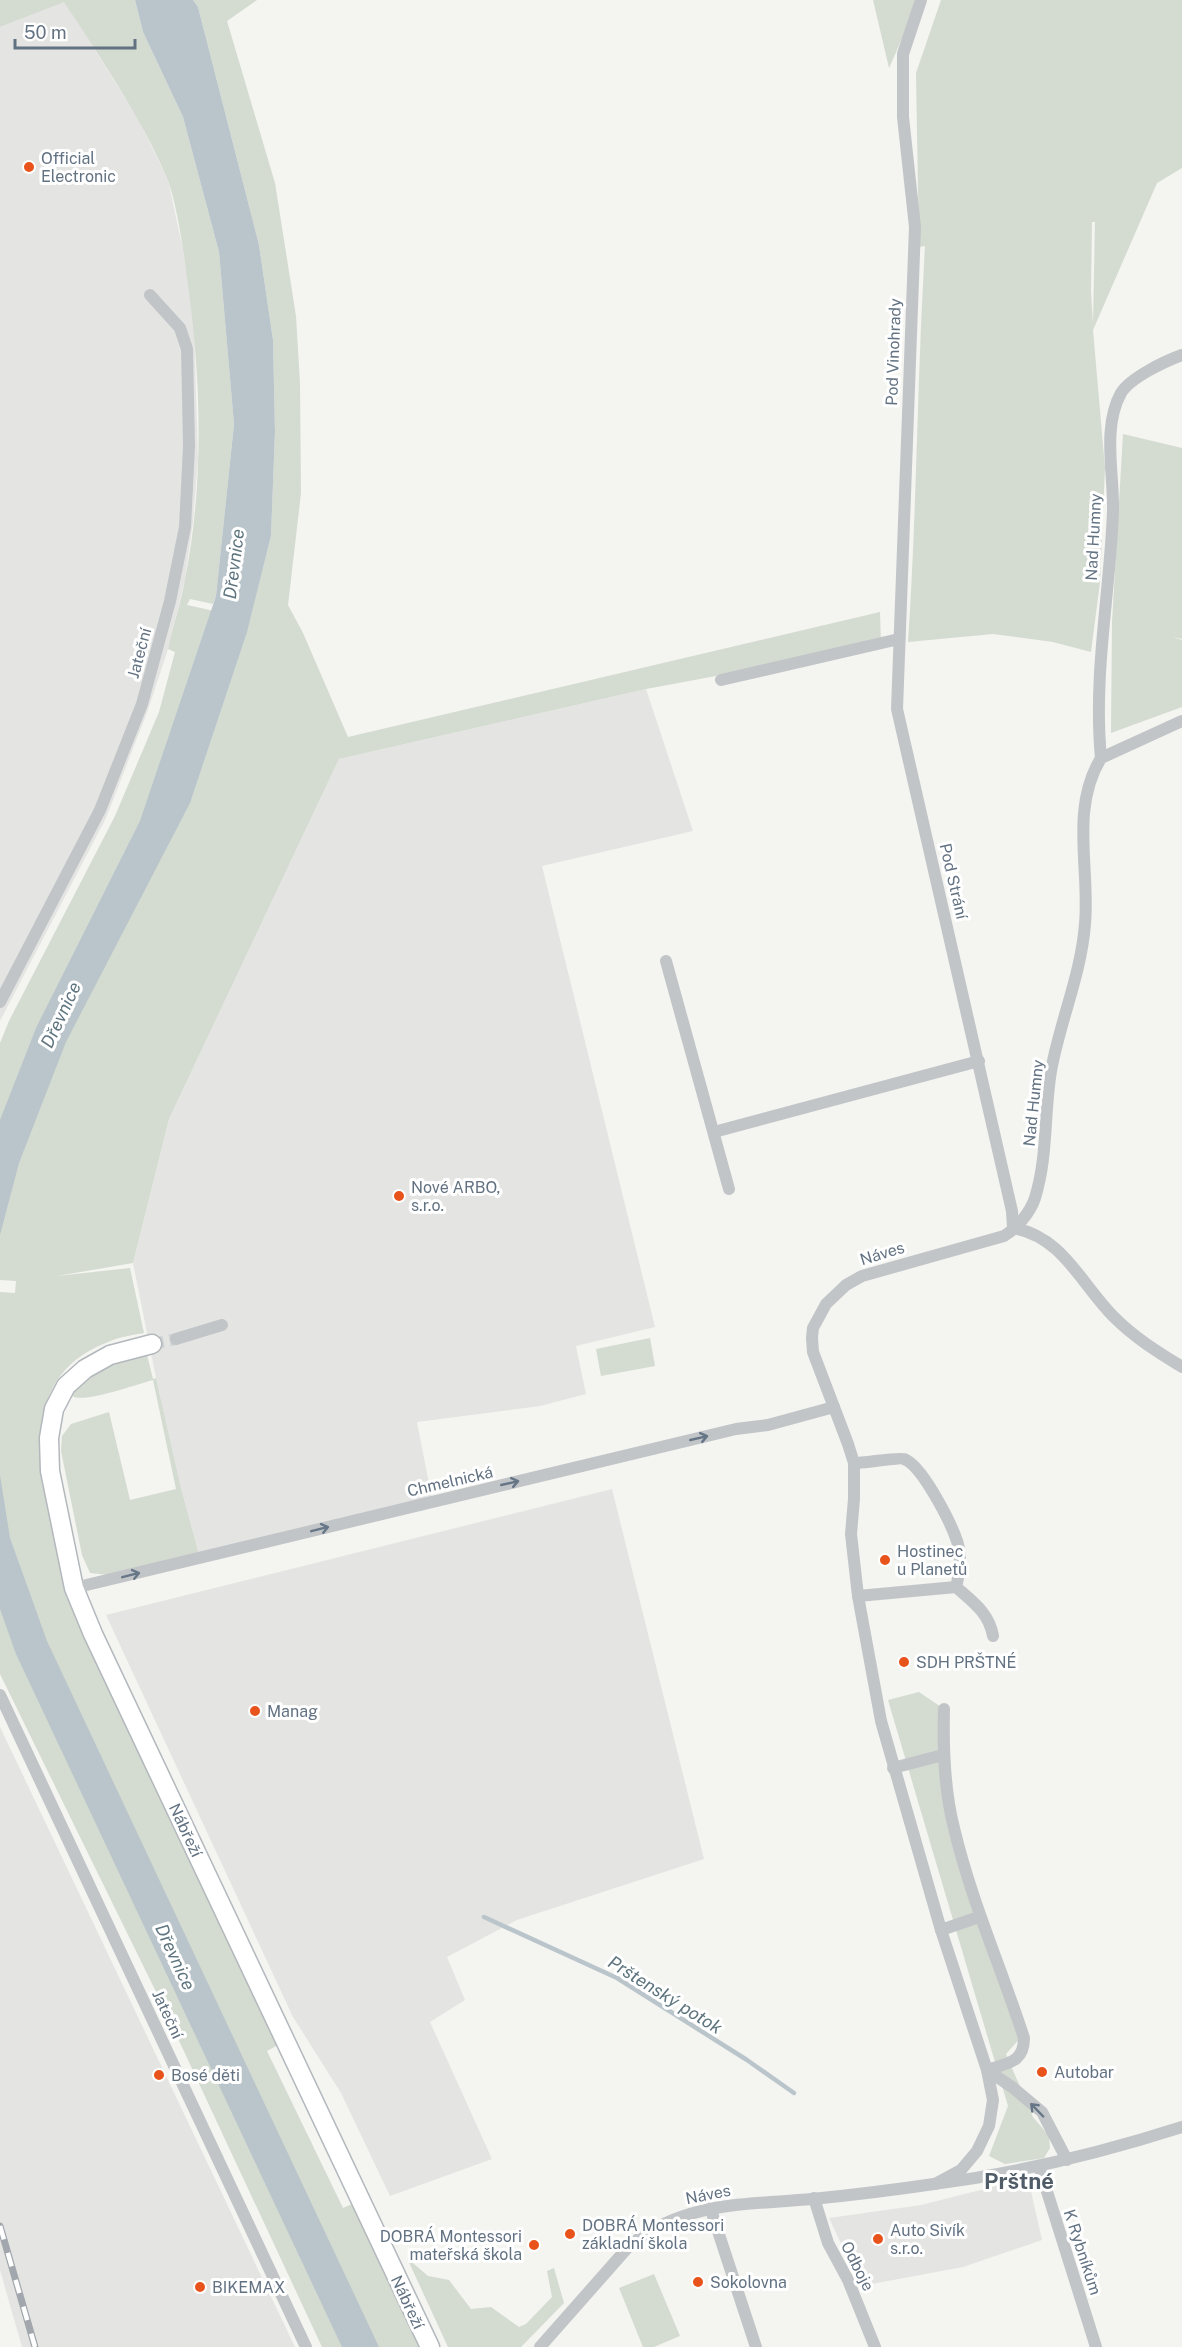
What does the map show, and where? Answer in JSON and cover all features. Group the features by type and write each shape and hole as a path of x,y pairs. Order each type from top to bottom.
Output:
{"street":[{"name":"Pod Vinohrady","path":"897,709 915,227 903,117 903,54 921,0"},
{"name":"Jateční","path":"0,1002 100,810 142,704 170,601 185,527 189,446 186,350 180,328 150,295"},
{"name":"Nad Humny","path":"1013,1228 1029,1210 1040,1175 1051,1073 1080,963 1085,924 1087,900 1083,855 1084,813 1090,785 1101,758 1098,724 1113,510 1111,434 1114,412 1120,394 1127,384 1170,359 1182,355"},
{"path":"721,680 756,665 899,639"},
{"name":"Pod Strání","path":"897,709 979,1061 1012,1211 1013,1228"},
{"path":"1101,758 1182,721"},
{"path":"666,961 729,1189"},
{"path":"714,1132 979,1061"},
{"path":"1013,1228 1039,1236 1062,1254 1113,1316 1142,1342 1182,1367"},
{"name":"Náves","path":"935,2184 961,2170 977,2151 989,2126 993,2100 987,2070 941,1930 881,1721 858,1596 851,1534 854,1462 813,1352 812,1338 818,1316 835,1294 862,1276 1004,1236 1013,1228"},
{"path":"177,1339 222,1325"},
{"name":"Nábřeží","path":"152,1344 110,1354 85,1369 66,1386 54,1409 50,1438 50,1471 74,1588 93,1634 284,2042 430,2347"},
{"name":"Chmelnická","path":"74,1588 736,1429 768,1425 834,1407"},
{"path":"854,1462 873,1463 902,1458 911,1462 926,1481 948,1519 957,1541 960,1561 956,1587"},
{"path":"858,1596 956,1587 981,1609 991,1624 993,1636"},
{"name":"Jateční","path":"0,1695 306,2347"},
{"path":"944,1709 943,1755 953,1827 980,1917 1024,2038 1024,2050 1016,2060 987,2070"},
{"path":"893,1768 943,1755"},
{"path":"941,1930 980,1917"},
{"path":"987,2070 1042,2112 1067,2160"},
{"name":"Náves","path":"540,2347 630,2245 663,2223 710,2207 935,2184 1039,2166 1182,2127"},
{"name":"K Rybníkům","path":"1039,2166 1096,2347"},
{"name":"Odboje","path":"814,2198 828,2243 848,2280 875,2347"},
{"path":"710,2207 756,2347"}],"shaded area":[{"path":"0,0 135,0 143,32 183,117 219,252 234,424 216,596 213,604 190,599 187,605 250,619 271,536 275,431 273,340 259,245 198,7 193,0 257,0 227,21 275,183 296,316 300,384 301,493 288,605 303,633 348,737 880,612 881,645 646,689 339,759 169,1119 133,1263 57,1276 130,1268 144,1333 112,1340 73,1362 61,1375 45,1407 41,1444 42,1465 73,1599 127,1728 278,2045 267,2051 343,2208 354,2203 422,2347 322,2347 160,2000 0,1674 0,1292 15,1293 16,1281 0,1280 0,1043 9,1021 115,816 159,712 175,652 168,649 183,588 191,541 196,503 199,425 191,309 183,249 167,178 145,132 64,2 0,27"},
{"path":"873,0 919,0 889,68"},
{"path":"941,0 1182,0 1182,168 1157,183 1093,330 1105,468 1100,582 1091,652 1053,642 993,634 908,642 925,246 919,247 916,73","holes":["1092,222 1095,222 1093,324"]},
{"path":"64,1 136,115 168,180 183,250 194,320 198,459 193,522 185,579 168,649 148,710 106,818 0,1021 0,27"},
{"path":"1123,434 1182,448 1182,639 1173,637 1182,640 1182,707 1111,733 1112,622"},
{"path":"646,689 693,831 542,866 655,1327 576,1346 586,1394 540,1406 417,1422 432,1499 199,1553 181,1488 133,1263 169,1119 339,759"},
{"path":"650,1338 655,1366 601,1376 596,1349"},
{"path":"147,1355 153,1379 156,1378 181,1488 199,1554 110,1575 90,1573 82,1555 61,1451 62,1436 71,1424 109,1412 130,1500 176,1489 153,1380 98,1396 78,1398 72,1396 78,1387 95,1373"},
{"path":"612,1489 704,1859 517,1920 447,1957 465,2000 430,2022 492,2159 390,2196 341,2093 293,2017 106,1615"},
{"path":"919,1692 944,1709 953,1827 1023,2035 1006,2054 1033,2117 1049,2136 1050,2148 1044,2158 1005,2164 989,2156 1008,2106 888,1700"},
{"path":"0,1727 295,2347 22,2347 0,2270"},
{"path":"1028,2178 1042,2240 963,2267 861,2286 829,2218 921,2205"},
{"path":"407,2258 428,2276 449,2280 471,2309 491,2307 519,2327 526,2324 552,2297 547,2271 554,2268 564,2303 521,2347 448,2347"},
{"path":"654,2274 680,2336 654,2347 643,2347 619,2288"}],"water":[{"name":"Dřevnice","path":"135,0 193,0 198,7 259,245 273,340 275,431 271,536 247,632 190,803 66,1042 19,1163 0,1235 0,1120 36,1028 140,821 216,596 234,424 219,252 183,117 143,32"},
{"name":"Dřevnice","path":"0,1475 10,1538 47,1641 379,2347 342,2347 16,1654 0,1609"}],"waterway":[{"name":"Prštenský potok","path":"484,1917 617,1978 747,2060 794,2093"}],"tunnel":[{"path":"152,1344 176,1339"}],"railway":[{"path":"0,2226 35,2347"}],"place":[{"name":"Official Electronic","path":"29,167"},
{"name":"Nové ARBO, s.r.o.","path":"399,1196"},
{"name":"Hostinec u Planetů","path":"885,1560"},
{"name":"SDH PRŠTNÉ","path":"904,1662"},
{"name":"Manag","path":"255,1711"},
{"name":"Autobar","path":"1042,2072"},
{"name":"Bosé děti","path":"159,2075"},
{"name":"DOBRÁ Montessori základní škola","path":"570,2234"},
{"name":"Auto Sivík s.r.o.","path":"878,2239"},
{"name":"DOBRÁ Montessori mateřská škola","path":"534,2245"},
{"name":"Sokolovna","path":"698,2282"},
{"name":"BIKEMAX","path":"200,2287"}],"district":[{"name":"Prštné","path":"1019,2181"}]}
